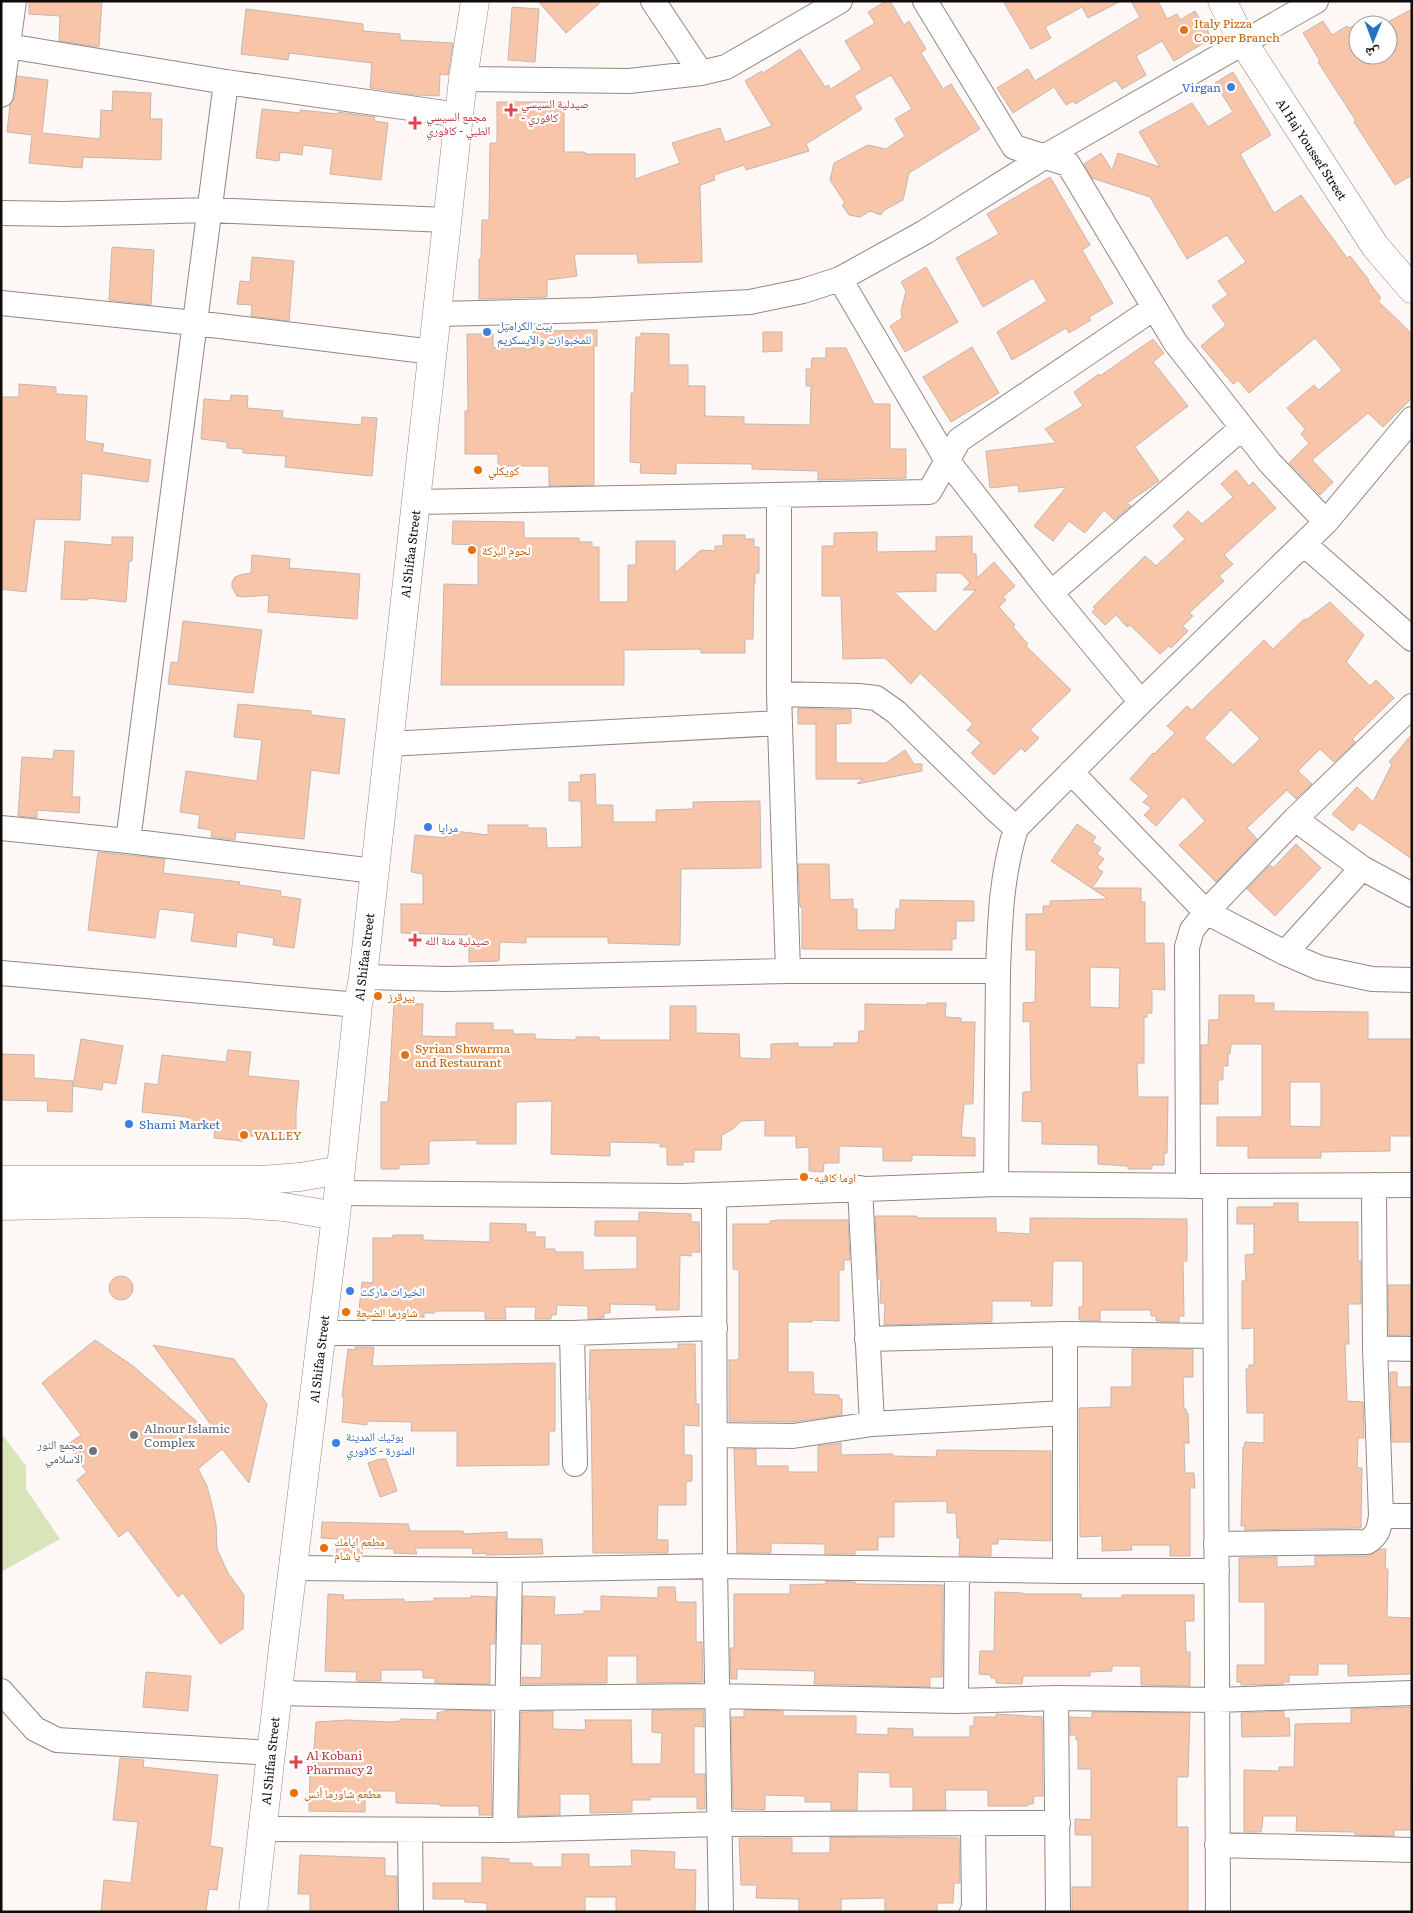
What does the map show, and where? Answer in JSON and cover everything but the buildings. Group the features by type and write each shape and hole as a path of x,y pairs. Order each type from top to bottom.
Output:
{"street":[{"path":"1,95 14,1"},
{"name":"Al Shifaa Street","path":"253,1912 322,1333 358,1005 363,977 463,79 475,1"},
{"path":"653,1 701,73"},
{"path":"463,79 629,81 701,73 726,68 840,1"},
{"path":"925,1 1014,147 1068,164 1175,342 1270,463 1326,522"},
{"name":"Al Haj Youssef Street","path":"1222,1 1243,42 1375,246 1412,289"},
{"path":"438,314 593,310 750,302 840,279 925,232 1044,156 1316,1"},
{"path":"8,46 226,82 459,115"},
{"path":"128,841 226,82"},
{"path":"1,213 64,214 209,210 447,220"},
{"path":"840,279 946,459 1051,593 1141,702"},
{"path":"1,303 195,323 433,352"},
{"path":"416,502 929,492 958,440 1154,308"},
{"path":"996,1184 998,971 1002,888 1008,853 1016,828 1141,702 1326,522 1412,419"},
{"path":"1051,593 1242,428"},
{"path":"779,495 779,694 788,971"},
{"path":"1304,544 1412,639"},
{"path":"779,694 876,698 896,712 1016,828"},
{"path":"1188,1186 1187,947 1192,930 1206,912 1295,819 1412,706"},
{"path":"388,744 780,723"},
{"path":"1071,772 1206,912 1285,953 1320,968 1363,977 1412,980"},
{"path":"1295,819 1362,868 1412,894"},
{"path":"1,828 128,841 374,871"},
{"path":"1285,953 1362,868"},
{"path":"363,977 447,979 788,971 998,971"},
{"path":"1,973 358,1005"},
{"path":"1,1180 261,1180 300,1177 338,1193"},
{"path":"1,1206 158,1203 242,1204 284,1207 338,1193 714,1195 996,1184 1188,1186 1412,1185"},
{"path":"1216,1544 1367,1542 1376,1536 1378,1532 1381,1516 1374,1348 1374,1185"},
{"path":"1215,1186 1218,1912"},
{"path":"860,1188 872,1424"},
{"path":"714,1195 715,1566 721,1912"},
{"path":"322,1333 572,1333 715,1328"},
{"path":"572,1333 575,1464"},
{"path":"867,1339 1065,1334 1215,1336"},
{"path":"1065,1334 1065,1571"},
{"path":"1374,1348 1412,1348"},
{"path":"715,1436 793,1436 872,1424 1065,1413"},
{"path":"1381,1516 1412,1516"},
{"path":"293,1568 510,1570 715,1566 957,1570 1217,1571"},
{"path":"505,1830 510,1570"},
{"path":"956,1701 957,1570"},
{"path":"1,1691 35,1729 57,1740 271,1753"},
{"path":"278,1693 507,1698 717,1696 956,1701 1056,1698 1218,1700 1412,1693"},
{"path":"1056,1698 1058,1912"},
{"path":"972,1912 974,1907 973,1823"},
{"path":"263,1829 505,1830 720,1824 1058,1823"},
{"path":"410,1830 411,1912"},
{"path":"1217,1845 1412,1850"}],"green space":[{"path":"1,1433 26,1466 26,1489 60,1539 1,1572"}],"place":[{"name":"Italy Pizza Copper Branch","path":"1184,30"},
{"name":"Virgan","path":"1231,87"},
{"name":"صيدلية السيسي - كافوري","path":"511,110"},
{"name":"مجمع السيسي الطبي - كافوري","path":"415,123"},
{"name":"بيت الكراميل للمخبوازت والآيسكريم","path":"487,332"},
{"name":"كويكلي","path":"478,470"},
{"name":"لحوم البركة","path":"472,550"},
{"name":"مرايا","path":"428,827"},
{"name":"صيدلية منة الله","path":"415,940"},
{"name":"بيرقرز","path":"378,996"},
{"name":"Syrian Shwarma and Restaurant","path":"405,1055"},
{"name":"Shami Market","path":"129,1124"},
{"name":"VALLEY","path":"244,1135"},
{"name":"اوما كافيه","path":"804,1177"},
{"name":"الخيرات ماركت","path":"350,1291"},
{"name":"شاورما الضيعة","path":"346,1312"},
{"name":"Alnour Islamic Complex","path":"134,1435"},
{"name":"بوتيك المدينة المنورة - كافوري","path":"336,1443"},
{"name":"مجمع النور الاسلامي","path":"93,1451"},
{"name":"مطعم ايامك يا شام","path":"324,1548"},
{"name":"Al Kobani Pharmacy 2","path":"296,1762"},
{"name":"مطعم شاورما أنس","path":"294,1793"}]}
